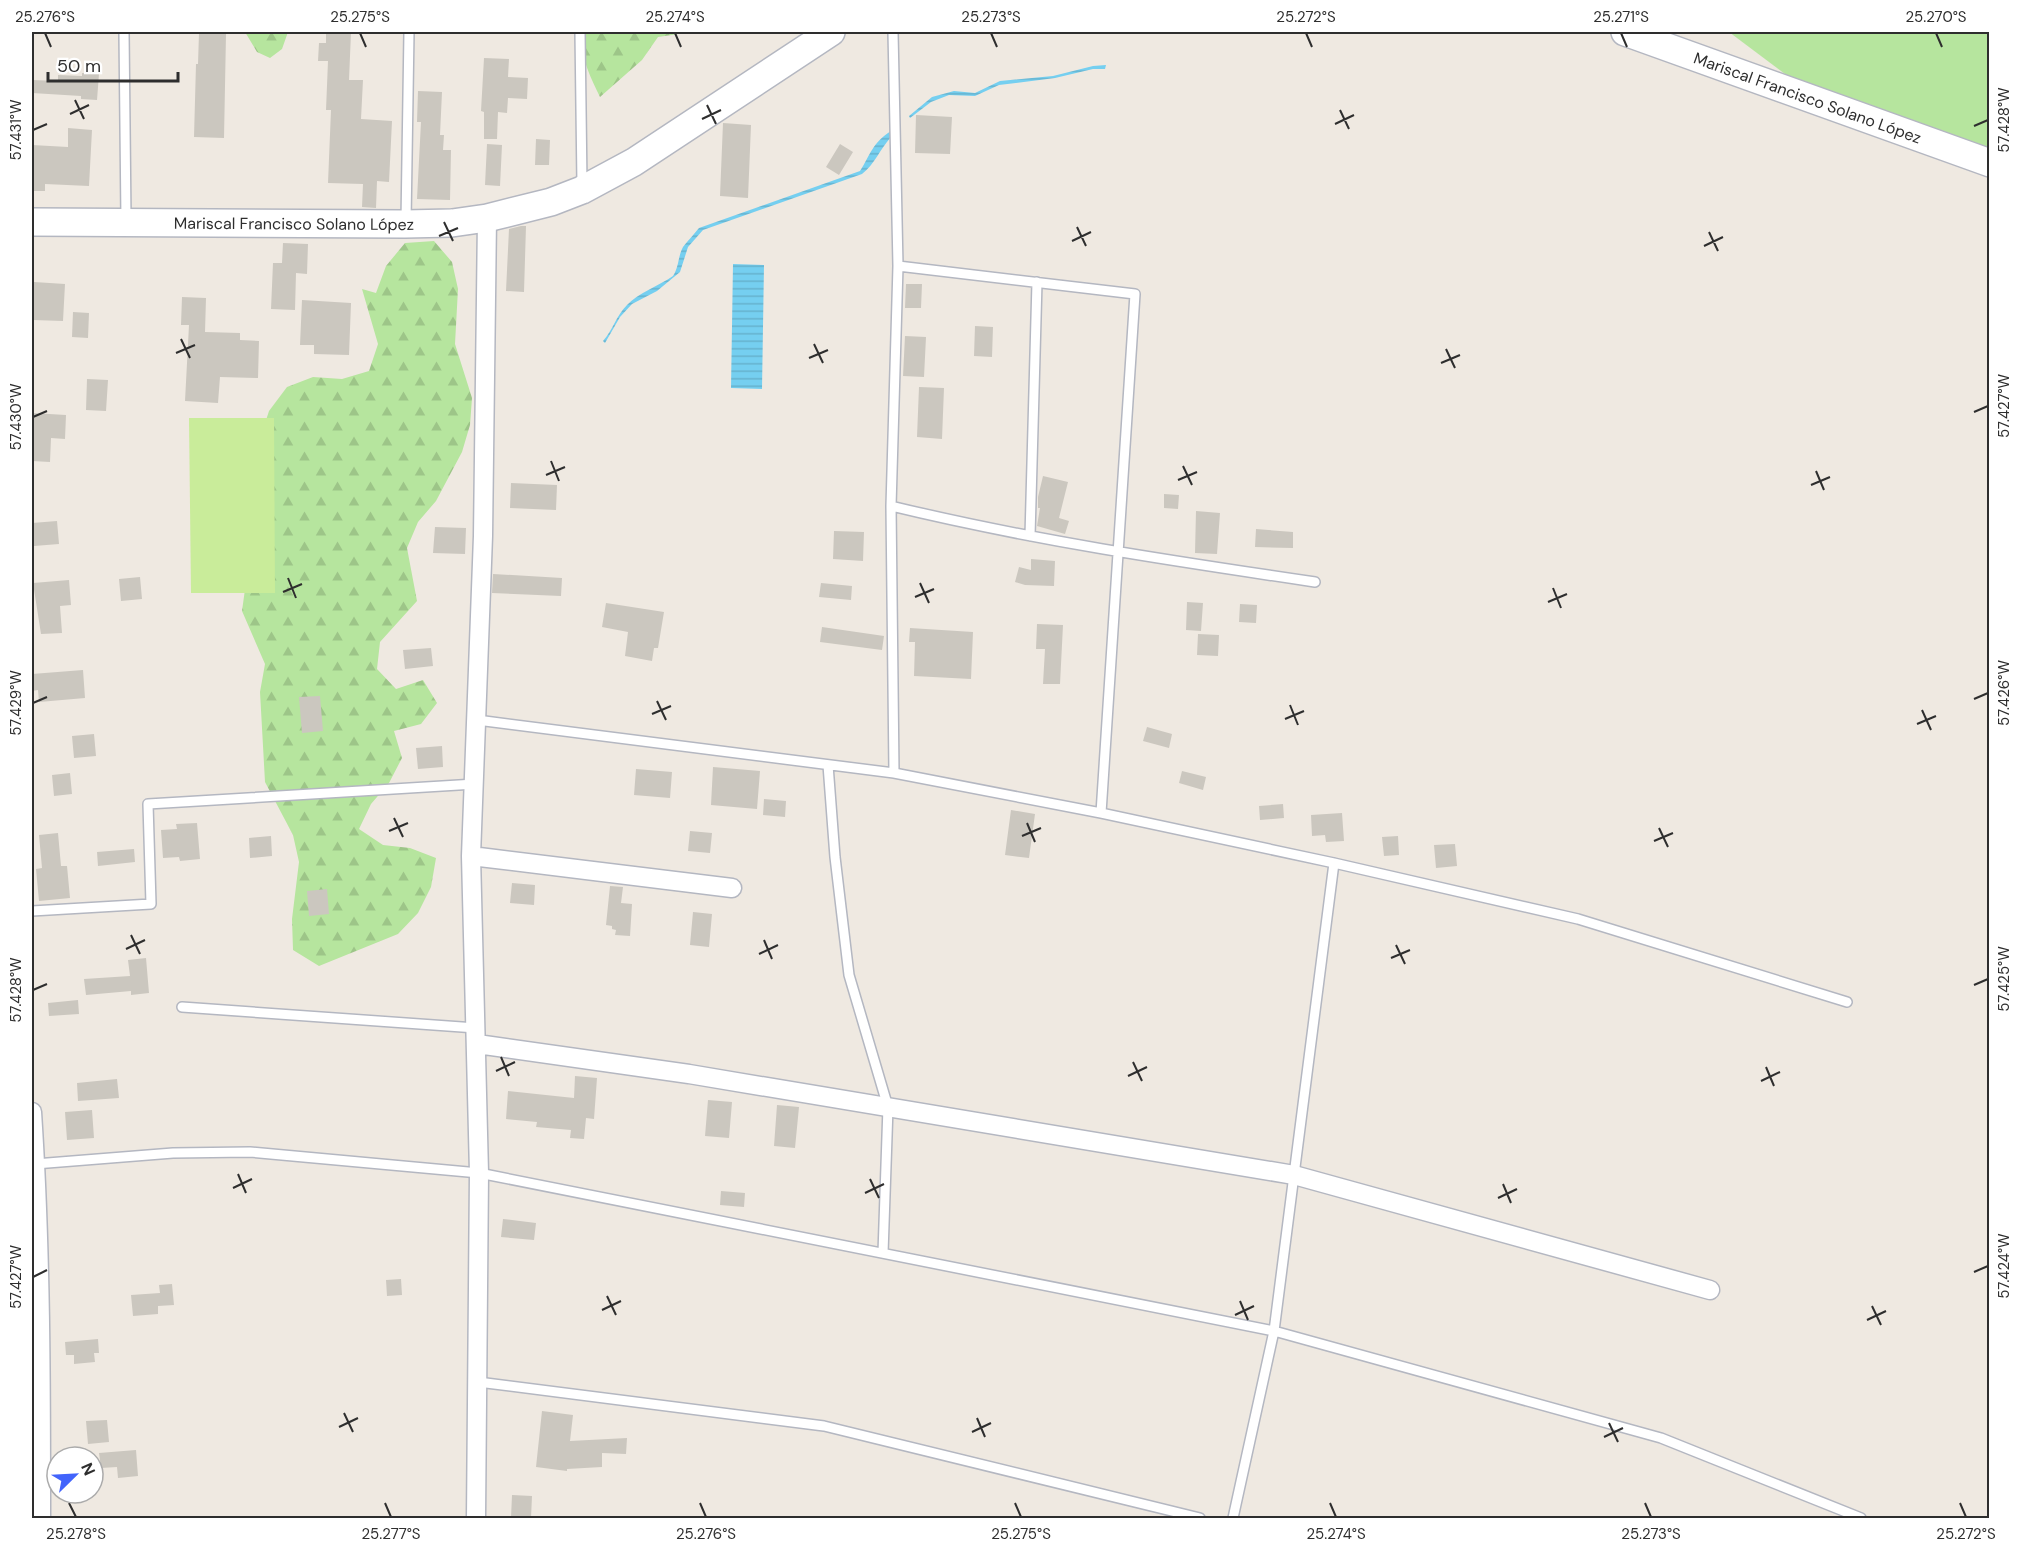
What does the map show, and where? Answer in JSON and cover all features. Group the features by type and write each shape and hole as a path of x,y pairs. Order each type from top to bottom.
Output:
{"main road":[{"name":"Mariscal Francisco Solano López","path":"32,222 405,224 452,223 487,218 551,202 582,190 634,162 831,32"},
{"name":"Mariscal Francisco Solano López","path":"1625,32 1989,163"}],"street":[{"path":"476,1518 479,1173 471,856 483,536 487,218"},
{"path":"471,856 732,888"},
{"path":"476,1036 1294,1175 1710,1290"},
{"path":"32,1112 35,1164 36,1388 41,1518"}],"lane":[{"path":"124,32 126,222"},
{"path":"405,224 410,32"},
{"path":"580,32 582,190"},
{"path":"893,32 898,266 891,506 894,773"},
{"path":"898,266 1135,294 1101,813"},
{"path":"1030,536 1037,282"},
{"path":"891,506 973,526 1119,553 1315,582"},
{"path":"477,720 894,773 1101,813 1334,862 1578,919 1846,1002"},
{"path":"828,765 835,857 849,975 888,1107 883,1253"},
{"path":"32,911 151,904 148,804 474,784"},
{"path":"1233,1518 1274,1331 1334,862"},
{"path":"182,1007 476,1036"},
{"path":"35,1164 173,1152 250,1152 479,1173 1274,1331 1660,1438 1861,1518"},
{"path":"478,1382 824,1426 1200,1518"}],"green space":[{"path":"245,32 288,32 282,49 270,58 257,52"},
{"path":"582,32 692,32 658,37 642,60 600,97 584,57"},
{"path":"1729,32 1989,32 1989,158 1813,95"},
{"path":"434,241 452,262 458,289 455,344 472,398 470,425 462,452 436,501 418,522 407,548 417,601 380,642 377,669 396,689 423,680 437,703 421,724 394,731 402,758 389,783 371,804 359,829 383,845 410,848 436,858 431,887 418,913 398,934 319,966 293,950 292,919 299,862 293,835 265,782 260,692 265,664 242,611 246,582 251,466 269,411 287,387 313,377 342,379 369,371 378,344 362,289 376,293 386,266 405,243"},
{"path":"189,418 274,418 275,593 191,593"}],"water":[{"path":"1106,65 1105,69 999,85 975,96 949,95 931,102 910,118 909,116 932,97 954,91 975,93 1000,81 1053,76"},
{"path":"891,131 891,137 862,174 703,230 688,247 680,272 657,291 632,304 620,317 605,343 603,341 623,309 631,301 673,276 683,247 699,228 860,171 876,144"},
{"path":"733,264 764,265 762,389 731,388"}],"building":[{"path":"326,32 351,32 349,80 363,80 361,119 392,121 389,182 377,181 376,208 362,207 363,184 328,183 331,110 326,110 328,61 318,61 319,43 326,43"},
{"path":"199,33 226,34 224,138 194,137"},
{"path":"484,58 509,59 508,77 528,78 527,99 508,98 507,113 498,112 497,139 484,139 484,112 481,111"},
{"path":"82,73 99,74 97,100 81,99 81,96 32,93 32,80 58,81 58,75 82,76"},
{"path":"418,91 442,92 440,135 444,135 443,150 451,150 450,200 417,199 421,122 417,122"},
{"path":"916,115 952,117 950,154 915,153"},
{"path":"723,123 751,125 748,198 720,196"},
{"path":"68,128 92,130 89,186 45,184 45,191 32,191 32,145 68,147"},
{"path":"536,139 550,140 549,165 535,165"},
{"path":"487,144 502,145 500,186 485,185"},
{"path":"840,144 853,152 839,175 826,167"},
{"path":"526,226 524,292 506,291 509,229"},
{"path":"283,243 308,244 307,274 296,273 295,310 271,309 273,263 282,263"},
{"path":"34,282 65,284 63,321 33,320"},
{"path":"906,284 922,284 921,308 905,308"},
{"path":"182,297 206,298 205,332 240,333 240,340 259,341 258,378 220,377 218,403 185,401 189,325 181,325"},
{"path":"302,300 351,303 349,355 314,354 314,345 300,345"},
{"path":"73,312 89,313 88,338 72,337"},
{"path":"975,326 993,327 992,357 974,356"},
{"path":"905,336 926,337 924,377 903,376"},
{"path":"87,379 108,380 106,411 86,410"},
{"path":"919,387 944,388 942,439 917,437"},
{"path":"32,413 66,415 65,439 51,438 50,462 32,461"},
{"path":"1043,476 1068,482 1059,518 1069,521 1065,534 1037,526 1040,508 1038,508 1038,497"},
{"path":"511,483 557,485 556,510 510,508"},
{"path":"1164,494 1179,495 1178,509 1164,508"},
{"path":"1196,511 1220,513 1217,554 1195,553"},
{"path":"57,521 59,544 34,546 32,523"},
{"path":"435,527 466,528 465,554 433,553"},
{"path":"1256,529 1293,532 1293,548 1255,547"},
{"path":"834,531 864,532 863,561 833,559"},
{"path":"1031,559 1055,561 1054,586 1025,585 1015,582 1019,567 1031,570"},
{"path":"493,574 562,578 561,596 492,593"},
{"path":"140,577 142,599 121,601 119,579"},
{"path":"69,580 71,605 60,606 62,633 41,634 33,583"},
{"path":"821,583 852,586 851,600 819,597"},
{"path":"1187,602 1203,603 1201,631 1186,630"},
{"path":"606,603 664,612 658,648 654,648 652,661 625,656 628,632 602,627"},
{"path":"1240,604 1257,605 1256,623 1239,622"},
{"path":"1037,624 1063,625 1060,684 1043,684 1045,649 1036,649"},
{"path":"822,627 884,636 882,650 820,642"},
{"path":"910,628 973,632 971,679 914,676 915,642 909,642"},
{"path":"1198,634 1219,635 1218,656 1197,655"},
{"path":"431,648 433,666 405,669 403,650"},
{"path":"83,670 85,698 39,702 38,690 32,691 32,674"},
{"path":"320,696 323,731 302,733 299,697"},
{"path":"1147,727 1172,734 1169,748 1143,741"},
{"path":"94,734 96,756 74,758 72,736"},
{"path":"442,746 443,767 418,769 416,748"},
{"path":"713,767 760,771 757,809 711,805"},
{"path":"636,769 672,772 670,798 634,795"},
{"path":"1182,771 1206,777 1203,790 1179,783"},
{"path":"70,773 72,794 54,796 52,775"},
{"path":"764,799 786,801 785,817 763,815"},
{"path":"1283,804 1284,818 1260,820 1259,806"},
{"path":"1011,810 1035,814 1029,858 1005,855"},
{"path":"1342,813 1344,841 1326,842 1325,835 1312,836 1311,815"},
{"path":"197,823 200,859 180,861 179,857 163,858 161,830 177,829 176,824"},
{"path":"690,831 712,833 710,853 688,851"},
{"path":"58,833 61,866 67,866 70,898 39,901 36,869 42,868 39,835"},
{"path":"271,836 272,856 250,858 249,838"},
{"path":"1398,836 1399,855 1384,856 1382,837"},
{"path":"1455,844 1457,866 1436,868 1434,845"},
{"path":"134,849 135,862 98,866 97,852"},
{"path":"512,883 535,885 534,905 510,903"},
{"path":"610,886 623,887 621,903 632,904 630,936 615,935 616,930 606,925"},
{"path":"327,889 329,914 309,916 307,891"},
{"path":"693,912 712,914 709,947 690,945"},
{"path":"146,958 149,993 131,995 131,991 86,995 84,979 130,976 128,960"},
{"path":"78,1000 79,1014 49,1016 48,1003"},
{"path":"575,1076 597,1078 594,1119 586,1118 584,1139 570,1138 571,1130 536,1127 537,1122 506,1119 508,1091 574,1098"},
{"path":"117,1079 119,1098 78,1101 77,1083"},
{"path":"708,1100 732,1102 729,1138 705,1136"},
{"path":"777,1105 799,1107 795,1148 774,1146"},
{"path":"92,1110 94,1138 67,1140 65,1112"},
{"path":"721,1191 745,1193 744,1207 720,1205"},
{"path":"503,1219 536,1223 534,1240 501,1237"},
{"path":"401,1279 402,1295 387,1296 386,1280"},
{"path":"172,1284 174,1305 158,1306 158,1314 133,1316 131,1295 160,1293 159,1285"},
{"path":"98,1339 99,1353 94,1353 95,1362 74,1364 74,1355 66,1355 65,1342"},
{"path":"542,1411 573,1415 570,1441 627,1438 626,1454 602,1453 602,1467 567,1469 567,1471 536,1467"},
{"path":"107,1420 109,1442 88,1444 86,1421"},
{"path":"136,1450 138,1476 118,1478 117,1467 105,1468 105,1453"},
{"path":"512,1495 532,1496 531,1518 511,1518"}]}
